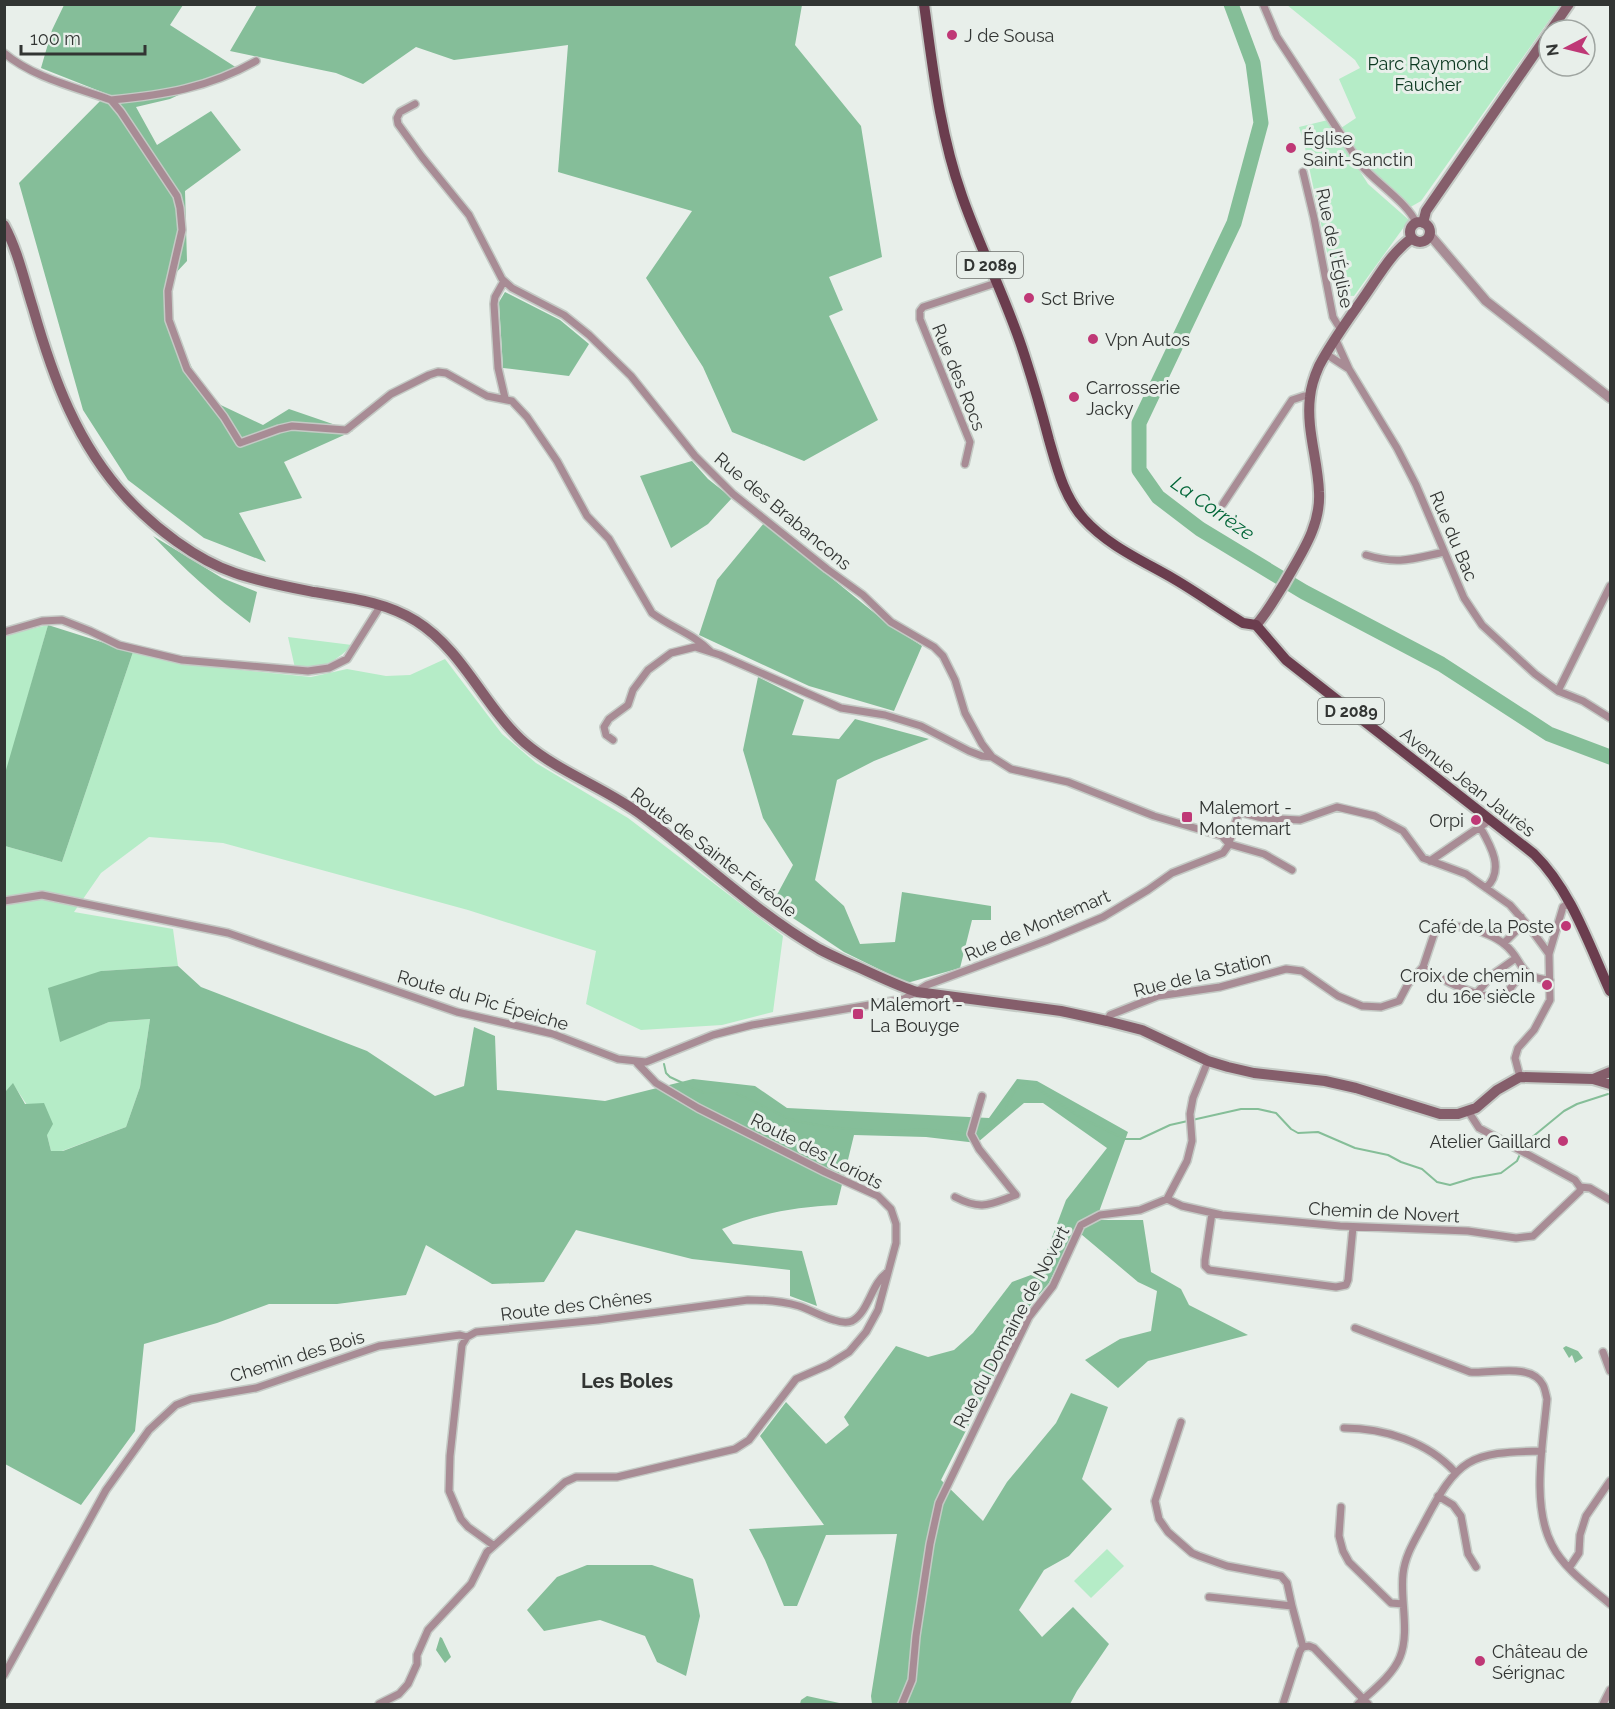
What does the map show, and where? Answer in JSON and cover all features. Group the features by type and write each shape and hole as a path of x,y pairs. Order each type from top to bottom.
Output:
{"main road":[{"name":"D 2089","path":"924,4 936,99 950,159 969,216 996,283"},
{"path":"1559,18 1569,4"},
{"path":"1412,238 1411,230 1420,223 1448,176 1537,49"},
{"path":"1412,238 1420,242 1426,240 1430,234 1428,226 1420,223"},
{"name":"Route de Sainte-Féréole","path":"4,225 21,265 51,368 66,407 87,446 128,499 182,544 205,560 231,572 274,584 381,605 401,612 437,637 457,658 507,724 539,754 640,813 755,906 820,950 917,992 1061,1011 1107,1020 1142,1030 1208,1061 1254,1073 1324,1081 1356,1088 1440,1114 1458,1114 1468,1111"},
{"path":"1256,626 1306,546 1318,511 1319,492 1309,423 1310,396 1318,368 1338,334 1390,260 1412,238"},
{"name":"Avenue Jean Jaurès","path":"996,283 1025,357 1055,465 1065,490 1083,518 1105,538 1135,558 1243,623 1256,626 1286,660 1544,863 1569,903 1611,992"},
{"path":"1593,1079 1611,1072"},
{"path":"1468,1111 1485,1102 1506,1084 1520,1077 1593,1079 1611,1084"}],"street":[{"path":"1263,4 1277,37 1361,165 1371,178 1420,223"},
{"path":"4,53 47,78 111,100 183,90 212,82 256,62"},
{"path":"111,100 177,196 182,230 168,291 169,320 187,369 224,417 240,443 292,426 346,430 391,394 438,372 446,373 487,396 512,401 527,417 557,461 587,516 609,539 652,613 663,622 700,640 711,652"},
{"name":"Rue des Brabancons","path":"415,104 400,112 397,118 398,124 469,215 504,281 512,288 564,315 590,335 630,376 695,456 733,494 863,596 891,622 934,647 943,656 955,680 965,713 992,757 1011,769 1068,782 1154,816 1222,836 1229,844 1264,854 1292,870"},
{"name":"Rue de l'Église","path":"1303,172 1338,334"},
{"path":"1430,234 1486,301 1611,398"},
{"path":"504,281 495,297 494,304 498,368 505,398"},
{"name":"Rue des Rocs","path":"965,464 970,442 920,320 920,311 923,307 996,283"},
{"name":"Rue du Bac","path":"1338,334 1349,369 1397,448 1416,485 1464,598 1482,625 1535,674 1558,691 1583,701 1611,718"},
{"name":"Rue du Bac","path":"1326,354 1349,369"},
{"path":"1223,504 1292,400 1310,396"},
{"path":"1366,555 1386,561 1400,561 1444,552"},
{"path":"1558,691 1611,586"},
{"path":"4,632 42,621 62,620 119,645 182,660 308,671 329,668 347,659 381,605"},
{"path":"613,740 606,735 604,727 609,719 628,705 633,690 648,670 671,653 695,647 841,708 885,715 921,726 969,751 992,757"},
{"path":"1229,844 1239,812 1262,818 1300,820 1337,807 1375,816 1403,831 1424,858 1466,874 1510,905 1549,954"},
{"path":"1430,861 1490,820"},
{"path":"1480,827 1492,848 1495,860 1496,873 1493,882 1486,888"},
{"name":"Rue de Montemart","path":"917,992 927,985 1103,917 1148,891 1172,873 1223,853 1229,844"},
{"name":"Route du Pic Épeiche","path":"4,901 42,895 228,933 456,1012 553,1034 618,1059 637,1062 646,1062 713,1035 752,1025 904,999 917,992"},
{"path":"1520,1077 1515,1058 1518,1048 1533,1030 1550,1000 1549,954 1560,914 1563,907 1569,903"},
{"path":"1521,917 1519,928 1504,943 1524,970 1539,979 1550,980"},
{"name":"Rue de la Station","path":"1107,1020 1110,1015 1158,996 1220,987 1286,969 1302,971 1338,996 1362,1006 1382,1008 1400,1001 1408,984 1422,967 1436,930 1452,925 1481,933 1504,943"},
{"path":"1477,993 1492,975 1516,958"},
{"path":"1422,967 1467,989 1493,998 1503,998 1524,970"},
{"path":"1167,1199 1187,1161 1192,1141 1190,1114 1193,1098 1208,1061"},
{"name":"Route des Loriots","path":"379,1704 399,1694 408,1684 428,1630 471,1584 487,1552 565,1482 576,1477 617,1477 735,1449 749,1440 796,1379 828,1365 849,1352 866,1332 878,1310 896,1243 896,1224 891,1209 878,1196 698,1108 656,1083 637,1062"},
{"path":"955,1197 979,1206 1016,1195 979,1149 971,1134 982,1096"},
{"path":"1468,1111 1479,1128 1575,1180 1580,1187 1590,1188 1611,1200"},
{"name":"Chemin de Novert","path":"1167,1199 1182,1206 1212,1213 1353,1227 1468,1231 1526,1238 1533,1236 1552,1220 1580,1191 1580,1187"},
{"name":"Rue du Domaine de Novert","path":"902,1704 912,1680 916,1636 930,1544 939,1503 1029,1317 1053,1286 1081,1225 1100,1215 1140,1210 1167,1199"},
{"path":"1212,1213 1205,1260 1205,1266 1209,1270 1336,1287 1346,1285 1348,1280 1353,1227"},
{"name":"Route des Chênes","path":"467,1337 476,1332 598,1320 748,1300 799,1306 828,1319 841,1322 852,1321 860,1313 880,1278 888,1272"},
{"path":"1355,1328 1470,1372 1484,1374 1517,1370 1531,1374 1542,1383 1547,1399 1540,1502 1545,1526 1552,1546 1569,1568 1611,1604"},
{"name":"Chemin des Bois","path":"4,1675 106,1490 148,1430 176,1405 191,1399 256,1388 379,1346 460,1335 467,1337"},
{"path":"467,1337 462,1345 451,1445 450,1491 461,1519 493,1545"},
{"path":"1603,1352 1611,1371"},
{"path":"1181,1422 1155,1501 1159,1520 1168,1532 1192,1553 1227,1566 1281,1576 1287,1583 1303,1647"},
{"path":"1344,1428 1359,1428 1399,1437 1429,1452 1455,1472"},
{"path":"1283,1704 1300,1651 1303,1647 1309,1646 1314,1648 1363,1703 1396,1666 1402,1654 1403,1574 1406,1557 1438,1496 1455,1472 1474,1460 1489,1455 1542,1451"},
{"path":"1569,1568 1579,1553 1580,1535 1586,1516 1611,1481"},
{"path":"1438,1496 1453,1505 1461,1516 1468,1554 1476,1567"},
{"path":"1341,1507 1339,1536 1349,1562 1391,1603 1403,1604"},
{"path":"1209,1597 1292,1606"},
{"path":"1603,1704 1611,1689"}],"green space":[{"name":"Parc Raymond Faucher","path":"1287,5 1560,5 1551,18 1537,18 1537,37 1421,201 1407,209 1371,178 1338,130 1356,118 1339,79 1360,68 1355,60"},
{"path":"1328,120 1368,184 1409,220 1354,296 1336,295 1299,127"},
{"path":"48,625 5,777 5,635"},
{"path":"288,637 352,645 339,657 326,664 295,668"},
{"path":"133,652 201,666 311,677 347,669 386,676 410,675 445,659 502,734 536,763 628,818 783,936 773,1012 722,1025 641,1030 586,1004 596,951 468,910 223,843 149,837 101,873 74,912 173,929 178,966 101,971 60,1041 109,1022 150,1019 140,1087 126,1127 62,1151 51,1151 47,1135 13,1084 5,1092 5,846 62,862"},
{"path":"1107,1549 1124,1566 1091,1598 1074,1581"}],"shaded area":[{"path":"64,5 183,5 170,25 237,68 170,99 136,107 157,145 211,111 241,150 185,191 187,261 173,276 173,327 206,398 263,425 289,409 353,431 284,462 302,498 239,513 266,562 204,538 128,480 83,410 19,183 107,94 41,68 52,30"},
{"path":"257,5 802,5 795,45 861,126 882,257 829,277 843,310 829,316 878,420 804,461 732,432 703,367 646,278 692,211 558,172 568,45 454,60 416,47 363,84 336,73 230,51"},
{"path":"505,292 560,320 589,344 569,376 503,368 499,302"},
{"path":"692,461 708,479 732,498 708,524 671,548 640,476"},
{"path":"764,523 888,624 922,646 894,711 809,686 699,635 717,580"},
{"path":"153,536 222,578 257,592 250,623 200,582"},
{"path":"48,625 133,652 62,862 5,846 4,777"},
{"path":"758,677 804,700 792,735 839,739 855,719 929,739 874,761 837,780 815,880 844,906 860,944 895,942 902,892 991,906 991,920 972,920 960,968 907,983 844,952 772,904 793,865 763,818 743,750"},
{"path":"178,966 201,987 367,1051 435,1096 464,1086 474,1027 495,1036 497,1090 605,1101 693,1079 755,1086 787,1108 989,1118 1017,1079 1037,1081 1128,1132 1096,1220 1143,1220 1151,1272 1181,1289 1189,1305 1248,1335 1148,1361 1118,1388 1085,1360 1120,1339 1151,1331 1157,1291 1138,1282 1075,1229 1049,1283 1028,1308 941,1480 983,1521 1007,1482 1056,1423 1071,1393 1108,1407 1082,1479 1112,1509 1069,1556 1044,1570 1019,1610 1042,1637 1073,1607 1109,1644 1070,1704 872,1704 871,1696 897,1534 826,1535 797,1606 784,1606 749,1529 824,1525 760,1436 786,1402 826,1444 849,1425 844,1417 896,1346 928,1357 954,1350 973,1333 1012,1282 1039,1272 1066,1200 1107,1148 1043,1103 1024,1103 977,1143 926,1137 854,1135 837,1205 778,1212 722,1229 733,1244 802,1251 817,1306 790,1296 790,1270 692,1259 576,1230 544,1282 492,1284 426,1245 406,1295 337,1304 269,1304 217,1323 144,1344 135,1431 81,1505 5,1464 5,1092 13,1083 25,1104 44,1103 53,1124 47,1135 51,1151 63,1151 126,1127 140,1087 150,1019 109,1022 60,1042 48,988 101,971"},
{"path":"1566,1346 1578,1351 1583,1358 1575,1363 1572,1355 1569,1358 1563,1348"},
{"path":"587,1565 652,1565 693,1579 700,1616 686,1676 657,1662 645,1636 600,1620 544,1631 527,1610 557,1577"},
{"path":"440,1637 451,1657 445,1663 436,1650"},
{"path":"807,1696 844,1704 800,1704 801,1700"}],"waterway":[{"name":"La Corrèze","path":"1231,4 1253,63 1261,123 1234,223 1139,423 1139,470 1158,497 1200,529 1304,592 1441,664 1549,734 1610,757"},
{"path":"664,1064 666,1073 670,1077 704,1093 736,1093 796,1121 829,1127 885,1132 923,1129 968,1134"},
{"path":"974,1134 996,1121 1014,1092 1022,1085 1029,1083 1083,1119 1125,1139 1140,1139 1170,1125 1241,1109 1258,1109 1276,1113 1298,1133 1318,1132 1355,1148 1388,1155 1422,1169 1437,1182 1450,1185 1501,1173 1517,1161 1525,1143 1564,1111 1577,1104 1608,1094"}],"place":[{"name":"J de Sousa","path":"952,35"},
{"name":"Église Saint-Sanctin","path":"1291,148"},
{"name":"Sct Brive","path":"1029,298"},
{"name":"Vpn Autos","path":"1093,339"},
{"name":"Carrosserie Jacky","path":"1074,397"},
{"name":"Malemort - Montemart","path":"1187,817"},
{"name":"Orpi","path":"1476,820"},
{"name":"Café de la Poste","path":"1566,926"},
{"name":"Croix de chemin du 16e siècle","path":"1547,985"},
{"name":"Malemort - La Bouyge","path":"858,1014"},
{"name":"Atelier Gaillard","path":"1563,1141"},
{"name":"Château de Sérignac","path":"1480,1661"}],"district":[{"name":"Les Boles","path":"627,1381"}]}
